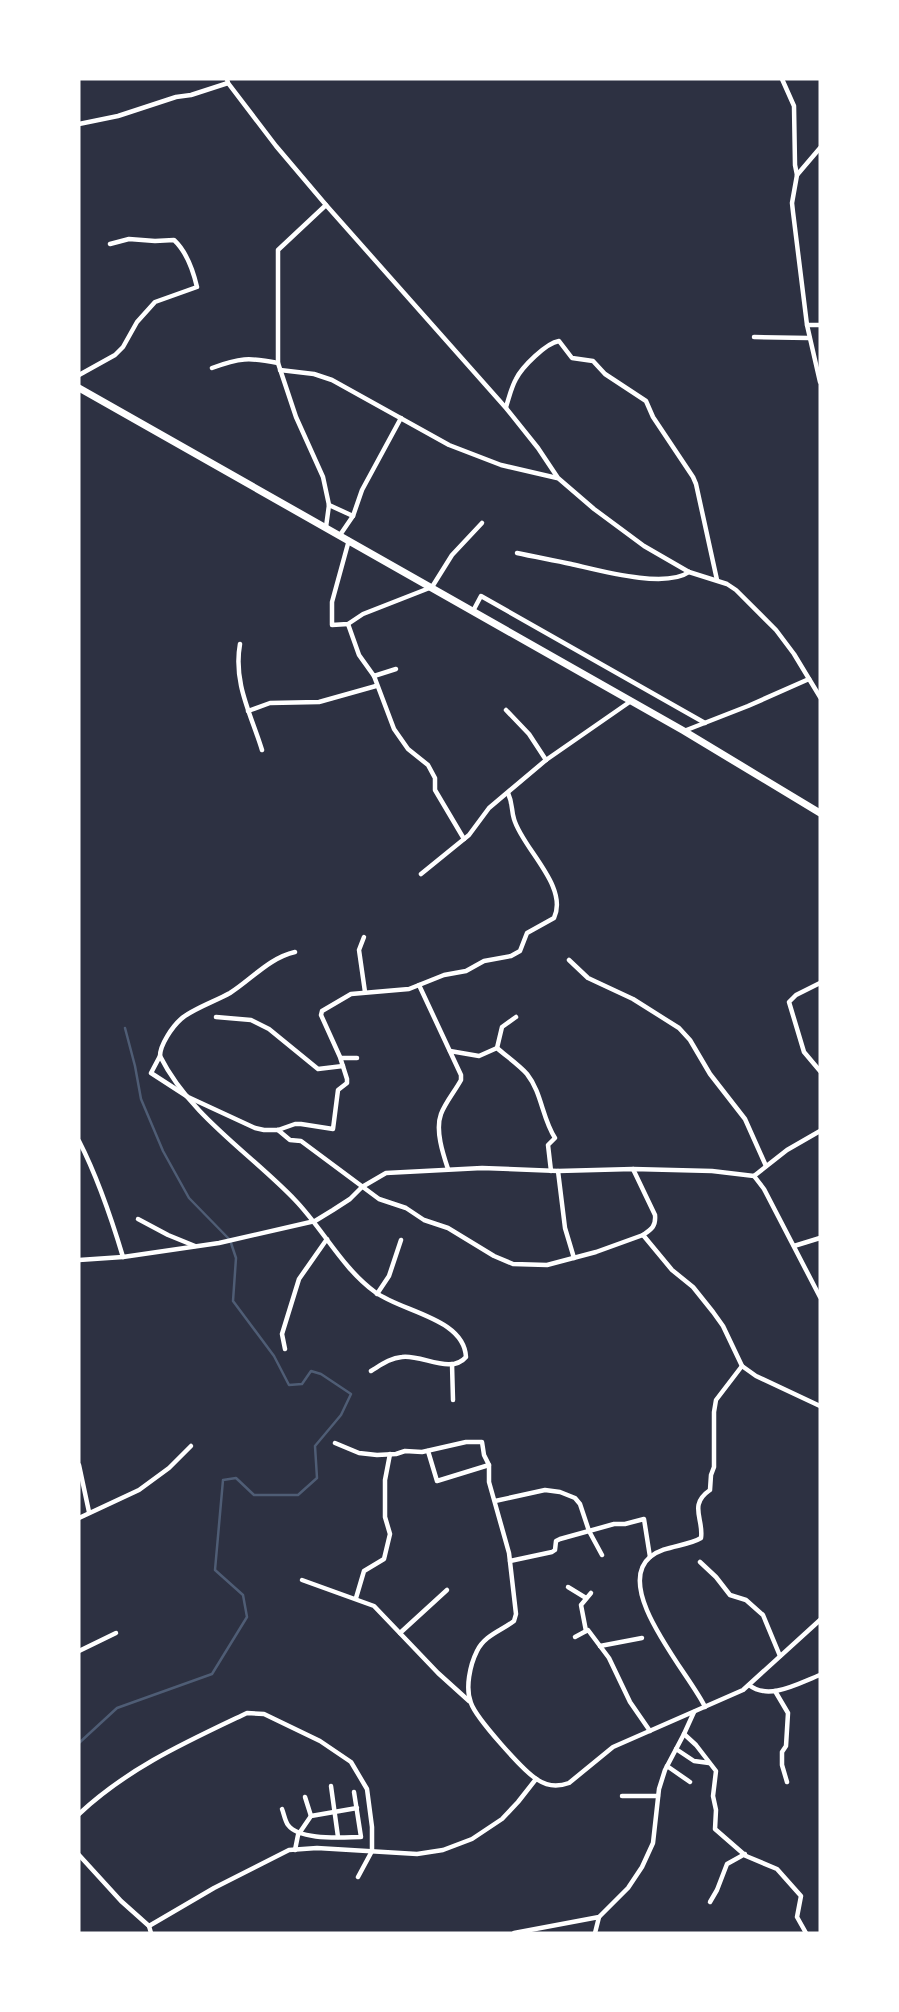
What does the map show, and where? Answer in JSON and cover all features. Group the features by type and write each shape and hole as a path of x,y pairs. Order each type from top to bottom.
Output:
{"highway":[{"path":"79,388 684,731 820,813"}],"street":[{"path":"216,79 226,82 326,205 506,408 558,478 644,546 689,572 717,580 736,590 776,630 820,697"},
{"path":"782,79 794,106 797,176 792,203 809,338 820,382"},
{"path":"79,124 118,116 226,82"},
{"path":"797,176 820,148"},
{"path":"326,205 278,250 278,363 299,425 323,477 329,505 326,527"},
{"path":"79,375 115,355 123,347 137,322 155,302 197,287 192,269 174,240 129,239 110,244"},
{"path":"807,325 820,325"},
{"path":"754,337 809,338"},
{"path":"506,408 522,370 547,345 559,341 572,358 593,361 605,374 638,394 646,401 653,417 696,484 717,580"},
{"path":"212,368 242,358 278,363"},
{"path":"280,370 314,374 332,380 449,445 501,465 558,478"},
{"path":"340,534 354,516 362,491 401,418"},
{"path":"329,505 354,516"},
{"path":"349,540 332,602 332,625 348,624 363,614 432,587 452,555 482,523"},
{"path":"517,553 606,573 633,576 674,579 689,572"},
{"path":"472,612 481,596 705,723"},
{"path":"348,624 359,655 374,676 394,729 414,755 428,765 435,778 435,790 464,839"},
{"path":"240,644 239,681 261,750"},
{"path":"374,676 396,669"},
{"path":"684,731 809,679"},
{"path":"248,711 270,703 319,702 376,685"},
{"path":"421,874 464,839 489,808 546,760 631,701"},
{"path":"506,709 529,734 546,760"},
{"path":"295,952 272,960 229,993 180,1019 161,1046 160,1056 150,1073 188,1097 255,1128 278,1130 295,1124 333,1129 338,1090 347,1079 321,1013 356,993 401,991 444,975 466,971 484,961 510,956 520,951 527,933 554,918 557,899 553,887 514,819 513,803 508,793"},
{"path":"364,937 359,950 365,992"},
{"path":"569,960 588,978 633,999 679,1028 745,1119 766,1166"},
{"path":"820,983 796,995 789,1002 804,1052 820,1071"},
{"path":"419,985 460,1071 461,1080 441,1114 440,1121 447,1169"},
{"path":"216,1017 251,1020 269,1029 318,1069 343,1066"},
{"path":"450,1051 479,1056 496,1048 502,1027 516,1017"},
{"path":"496,1048 527,1074 536,1090 548,1128 555,1138 548,1145 551,1171"},
{"path":"160,1056 199,1110 293,1198 354,1272 377,1294 444,1324 455,1332 466,1350 467,1357 463,1362 445,1364 406,1356 394,1358 371,1371"},
{"path":"340,1058 357,1058"},
{"path":"278,1130 290,1140 301,1141 386,1202 406,1208 424,1220 448,1228 494,1256 513,1264 547,1265 643,1235 653,1228 655,1215 633,1169"},
{"path":"754,1176 786,1150 820,1131"},
{"path":"79,1141 109,1211 123,1257"},
{"path":"79,1260 123,1257 196,1246 314,1221 386,1173 482,1168 712,1171 754,1176 764,1189 820,1297"},
{"path":"558,1171 565,1228 574,1258"},
{"path":"138,1219 196,1246"},
{"path":"643,1235 713,1312 723,1326 742,1366 756,1376 820,1406"},
{"path":"285,1349 282,1334 299,1279 327,1238"},
{"path":"794,1246 820,1238"},
{"path":"377,1294 389,1276 401,1240"},
{"path":"452,1364 453,1400"},
{"path":"705,1707 689,1678 667,1648 643,1601 641,1579 650,1558 701,1538 698,1508 701,1498 710,1490 714,1467 716,1401 742,1366"},
{"path":"335,1443 359,1453 390,1454 422,1452 466,1442 482,1442 489,1465 489,1482 510,1561 516,1614 514,1621 492,1633 477,1649 470,1677 470,1702"},
{"path":"79,1518 139,1490 169,1468 191,1446"},
{"path":"428,1451 437,1481 489,1465"},
{"path":"356,1598 363,1571 384,1559 390,1534 385,1517 385,1480 390,1454"},
{"path":"79,1465 89,1512"},
{"path":"495,1501 545,1490 559,1492 578,1500 589,1531 602,1555"},
{"path":"510,1561 552,1552 557,1540 614,1524 644,1519 650,1558"},
{"path":"700,1562 730,1595 746,1600 763,1615 780,1657"},
{"path":"302,1580 374,1606 470,1702 480,1719 536,1779 554,1786 569,1783 613,1747 736,1694 820,1620"},
{"path":"568,1587 586,1598"},
{"path":"400,1633 447,1590"},
{"path":"586,1631 581,1605 591,1593"},
{"path":"575,1637 589,1630 609,1658 630,1702 650,1731"},
{"path":"79,1651 116,1633"},
{"path":"600,1646 642,1638"},
{"path":"749,1685 759,1691 775,1691 820,1675"},
{"path":"775,1691 788,1713 786,1746 782,1752 787,1783"},
{"path":"595,1933 599,1917 628,1888 653,1843 658,1796 667,1766 694,1712"},
{"path":"79,1814 100,1794 140,1766 247,1713 264,1714 320,1741 351,1762 367,1788 372,1851 358,1877"},
{"path":"684,1734 716,1771 713,1796 716,1810 715,1829 745,1854 777,1869 801,1896 797,1917 807,1933"},
{"path":"676,1749 694,1761 710,1763"},
{"path":"667,1766 690,1782"},
{"path":"149,1926 225,1882 289,1850 317,1848 417,1854 443,1850 471,1839 502,1819 536,1779"},
{"path":"331,1786 338,1837"},
{"path":"282,1809 288,1826 299,1834 361,1837 354,1793"},
{"path":"622,1796 658,1796"},
{"path":"305,1797 311,1816"},
{"path":"295,1850 299,1834 311,1816 357,1808"},
{"path":"709,1902 727,1864 745,1854"},
{"path":"79,1855 121,1901 149,1926 151,1933"},
{"path":"514,1933 599,1917"}],"waterway":[{"path":"79,1743 117,1708 212,1674 247,1617 243,1595 215,1570 223,1480 236,1478 254,1495 298,1495 317,1478 315,1446 341,1415 351,1394 321,1374 311,1371 302,1384 289,1385 274,1356 233,1301 236,1258 230,1240 189,1198 163,1151 141,1099 125,1028"}]}
